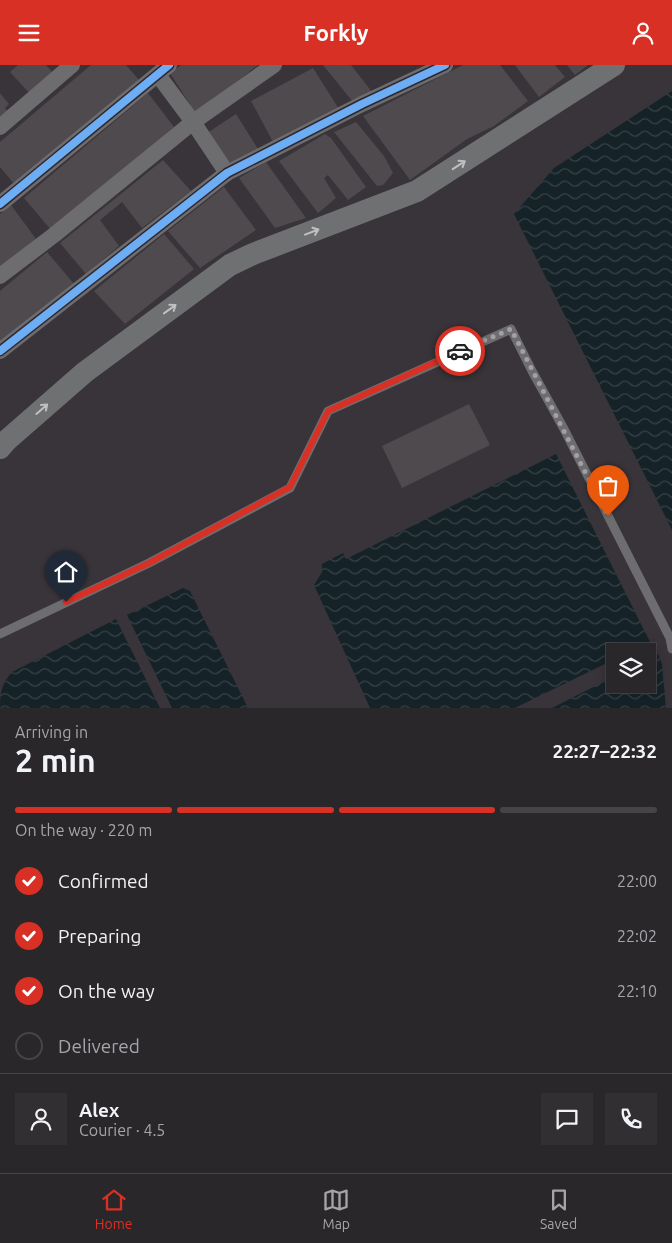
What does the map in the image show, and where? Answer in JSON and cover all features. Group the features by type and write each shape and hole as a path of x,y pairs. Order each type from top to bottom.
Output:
{"main road":[{"path":"2,443 85,372 230,265 253,254 417,191 614,65"}],"street":[{"path":"0,127 72,65"},
{"path":"0,276 54,235 193,122 274,65"},
{"path":"0,351 227,173 362,104 445,65"},
{"path":"0,204 163,70 193,122 227,173"}],"lane":[{"path":"0,634 149,563 290,487 328,411 511,329 670,638 672,649"}],"water":[{"path":"672,91 672,530 514,214 554,168"},
{"path":"556,454 650,642 606,643 606,663 515,708 370,708 314,585 322,572 322,564 343,553 346,559"},
{"path":"183,588 190,591 248,708 172,708 127,615"},
{"path":"116,619 160,708 0,708 2,688 12,672"},
{"path":"658,654 662,664 666,708 552,708 606,681 606,693 656,693 656,655"}],"building":[{"path":"18,65 46,65 54,74 31,95 10,72"},
{"path":"91,65 126,65 139,80 15,185 0,167 0,142"},
{"path":"181,65 258,65 196,114 170,73"},
{"path":"323,65 351,65 372,92 353,102"},
{"path":"463,65 500,65 528,101 494,126 467,139 410,180 363,116"},
{"path":"515,65 555,65 565,77 539,97"},
{"path":"567,65 588,65 575,75"},
{"path":"313,68 339,109 273,142 251,101"},
{"path":"0,93 9,104 5,108 9,113 0,121"},
{"path":"148,93 174,127 51,230 24,198"},
{"path":"236,114 258,149 229,165 207,133"},
{"path":"356,122 384,156 393,173 383,185 377,186 334,132"},
{"path":"325,134 331,138 366,187 348,200 328,175 324,178 336,198 318,213 279,161"},
{"path":"163,160 191,191 142,228 122,202 100,220 119,246 86,274 60,243"},
{"path":"266,162 306,218 275,228 239,178"},
{"path":"224,187 256,230 200,268 168,231"},
{"path":"11,205 36,239 0,268 0,214"},
{"path":"164,234 194,269 125,324 94,291"},
{"path":"47,252 74,284 0,348 0,291"},
{"path":"469,404 490,445 402,488 382,446"}],"cycle path":[{"path":"0,204 169,65"},
{"path":"0,351 227,173 362,104 445,65"}],"way so far":[{"path":"460,351 511,329 608,516"}],"route":[{"path":"66,602 149,563 290,487 328,411 460,351"}]}
